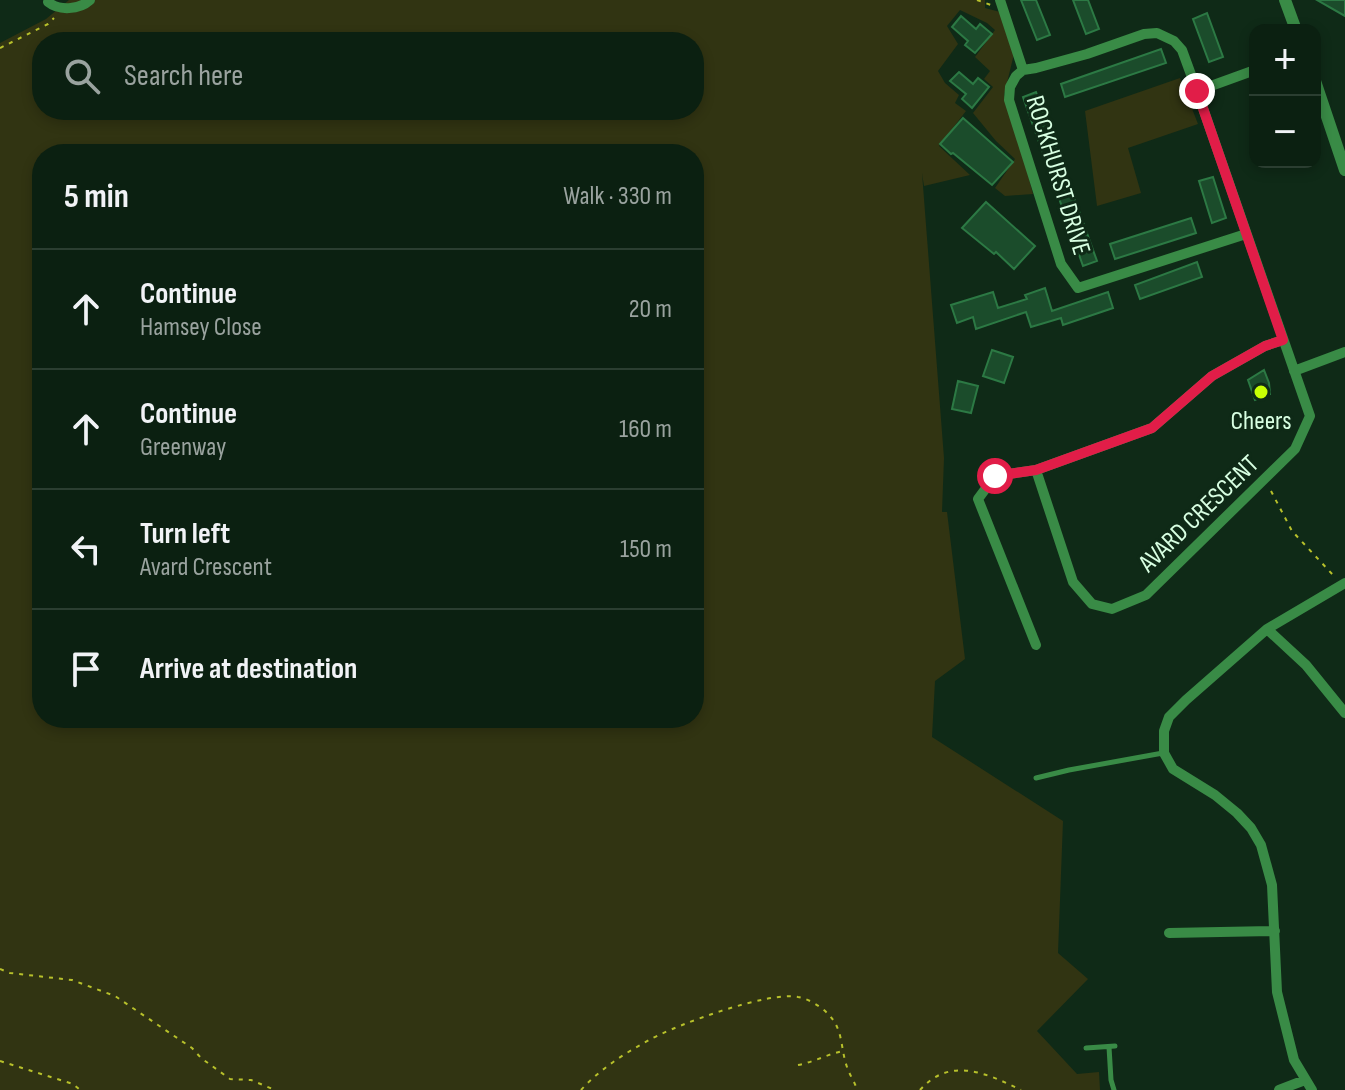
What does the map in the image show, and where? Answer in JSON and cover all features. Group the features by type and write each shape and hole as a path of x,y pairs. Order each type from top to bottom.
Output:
{"street":[{"path":"48,2 63,9 85,5 90,0"},
{"name":"ROCKHURST DRIVE","path":"1000,0 1023,70 1010,87 1009,100 1061,264 1078,288 1246,234"},
{"path":"1285,0 1294,24"},
{"name":"AVARD CRESCENT","path":"1023,70 1087,54 1144,34 1157,33 1174,41 1182,50 1310,416 1295,449 1146,595 1112,609 1092,604 1073,582 1036,470"},
{"path":"1197,91 1249,72"},
{"path":"1320,96 1345,170"},
{"path":"1036,645 978,499 995,476 1036,470 1152,428 1212,376 1265,346 1283,340"},
{"path":"1294,371 1345,352"},
{"path":"1312,1090 1291,1051 1277,992 1272,885 1261,845 1237,813 1173,769 1164,753 1164,731 1169,717 1186,700 1267,629 1344,584"},
{"path":"1267,629 1306,665 1345,713"},
{"path":"1169,933 1275,931"},
{"path":"1279,1090 1305,1080"}],"lane":[{"path":"1036,778 1164,753"},
{"path":"1086,1048 1112,1046 1111,1080 1114,1090"}],"path":[{"path":"0,48 48,24 63,9"},
{"path":"1264,479 1292,531 1344,584"},
{"path":"0,969 10,973 72,980 115,996 192,1048 230,1079 251,1080 275,1090"},
{"path":"581,1090 611,1063 653,1038 741,1005 796,996 829,1014 842,1037 847,1068 857,1090"},
{"path":"798,1065 845,1051"},
{"path":"0,1061 73,1084 80,1090"},
{"path":"920,1090 927,1082 949,1070 976,1071 1021,1090"}],"green space":[{"path":"69,0 985,0 985,8 1000,12 1014,54 1004,95 1033,194 1005,196 995,188 1015,159 973,113 993,87 984,79 990,71 975,57 995,30 960,10 947,26 958,44 938,71 945,83 959,95 955,103 966,111 939,146 970,175 924,186 922,173 944,458 942,512 947,512 965,659 935,681 932,737 1063,821 1058,953 1088,979 1037,1031 1077,1074 1099,1072 1100,1090 0,1090 0,43 46,19"},
{"path":"1180,78 1198,124 1128,148 1141,193 1097,206 1085,111"}],"building":[{"path":"1021,0 1036,0 1050,35 1037,40"},
{"path":"1073,0 1088,0 1099,29 1086,34"},
{"path":"1317,0 1345,0 1345,16"},
{"path":"1207,13 1223,57 1209,62 1193,19"},
{"path":"961,16 976,29 980,24 992,34 975,53 965,45 968,41 952,27"},
{"path":"1161,49 1166,63 1065,97 1061,84"},
{"path":"959,72 973,84 978,78 989,87 972,108 962,99 966,94 950,81"},
{"path":"1036,92 1097,261 1083,266 1023,97"},
{"path":"963,118 1013,162 992,185 940,144"},
{"path":"1213,177 1226,218 1212,223 1199,181"},
{"path":"986,202 1035,246 1014,269 962,228"},
{"path":"1191,218 1196,233 1115,259 1110,244"},
{"path":"1197,262 1202,277 1140,299 1135,285"},
{"path":"1045,288 1052,311 1108,292 1113,308 1063,325 1061,318 1031,327 1026,312 976,329 973,317 957,323 951,305 993,292 998,308 1027,299 1025,295"},
{"path":"992,350 1013,357 1004,383 983,376"},
{"path":"1264,370 1270,394 1255,400 1248,380"},
{"path":"958,381 978,386 971,413 952,409"}],"place":[{"name":"Cheers","path":"1261,392"}],"route":[{"path":"995,476 1036,470 1152,428 1212,376 1265,346 1283,340 1197,91"}]}
